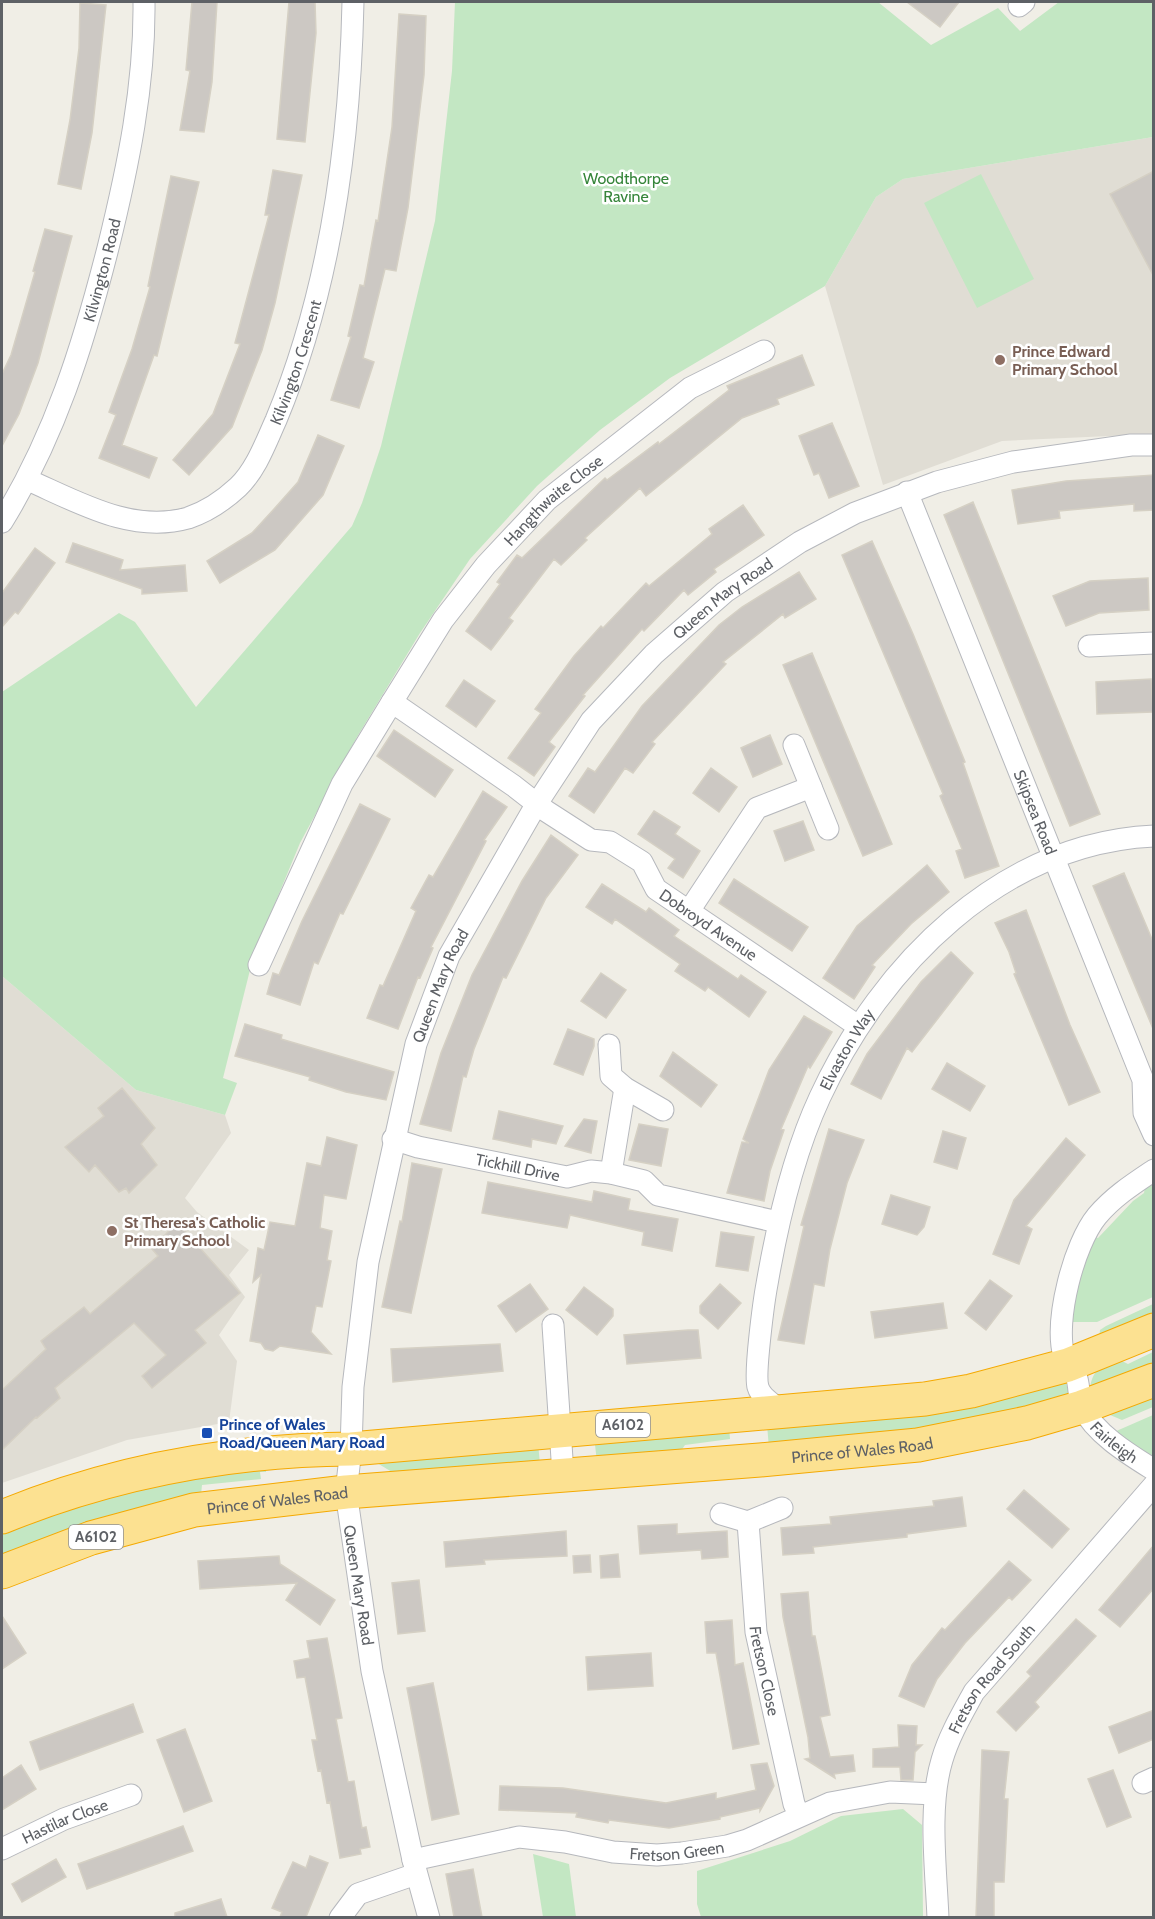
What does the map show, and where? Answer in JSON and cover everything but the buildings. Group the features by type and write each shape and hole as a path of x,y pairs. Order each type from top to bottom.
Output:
{"highway":[{"name":"A6102","path":"2,1516 75,1490 165,1466 284,1450 351,1449 925,1399 971,1391 1068,1365 1154,1330"},
{"name":"Prince of Wales Road","path":"2,1572 91,1538 194,1510 346,1492 770,1460 918,1445 1027,1424 1082,1407 1154,1380"}],"street":[{"name":"Kilvington Road","path":"2,522 28,480 46,442 91,314 114,222 135,121 145,48 144,2"},
{"name":"Kilvington Crescent","path":"28,480 119,519 158,522 188,518 215,506 239,486 267,441 286,396 310,319 328,239 340,162 352,51 353,2"},
{"name":"Hangthwaite Close","path":"259,966 342,784 443,620 486,565 547,500 690,388 764,351"},
{"name":"Queen Mary Road","path":"429,1917 414,1867 372,1671 346,1492 351,1449 353,1387 368,1262 393,1139 416,1044 449,956 536,805 591,721 654,654 725,592 800,542 855,513 907,492 974,471 1013,462 1131,445 1154,445"},
{"name":"Skipsea Road","path":"907,492 1143,1080 1144,1113 1154,1135"},
{"path":"1089,646 1154,644"},
{"path":"392,702 514,786 536,805"},
{"path":"794,745 828,829"},
{"path":"689,911 757,808 811,787"},
{"name":"Dobroyd Avenue","path":"536,805 591,840 610,842 642,862 656,889 858,1026"},
{"name":"Elvaston Way","path":"784,1412 767,1400 758,1387 762,1310 778,1222 819,1099 858,1026 897,974 954,916 1021,872 1053,858 1116,840 1154,836"},
{"path":"609,1045 611,1076 625,1088 663,1110"},
{"path":"611,1173 625,1088"},
{"name":"Tickhill Drive","path":"393,1139 418,1147 567,1177 591,1171 611,1173 644,1181 658,1195 778,1222"},
{"path":"1082,1407 1076,1375 1064,1355 1064,1304 1080,1245 1096,1217 1118,1194 1154,1170"},
{"path":"553,1325 563,1474"},
{"name":"Fairleigh","path":"1082,1407 1110,1441 1154,1470"},
{"name":"Fretson Road South","path":"938,1917 935,1794 942,1760 954,1728 974,1692 1154,1485"},
{"path":"721,1514 748,1522 782,1508"},
{"name":"Fretson Close","path":"748,1522 756,1632 794,1804 799,1815"},
{"name":"Fretson Green","path":"340,1917 358,1894 414,1867 519,1837 554,1840 614,1852 682,1853 727,1846 830,1803 864,1795 890,1792 935,1794"},
{"name":"Hastilar Close","path":"2,1849 64,1819 131,1795"}],"shaded area":[{"name":"Prince Edward Primary School","path":"1153,137 1153,434 1002,441 883,485 825,286 876,197 903,179"},
{"name":"St Theresa's Catholic Primary School","path":"2,976 136,1090 225,1115 231,1133 185,1198 197,1212 249,1250 229,1275 245,1297 219,1335 237,1361 229,1422 127,1440 2,1483"}],"green space":[{"name":"Woodthorpe Ravine","path":"455,2 878,2 931,45 998,8 1020,31 1059,2 1153,2 1153,137 903,179 876,197 825,286 670,378 600,430 537,486 470,559 420,633 357,737 300,843 254,954 223,1078 237,1083 225,1115 136,1090 2,976 2,692 119,613 135,622 196,707 352,526 381,446 435,221 452,71"},
{"path":"981,174 1034,279 977,308 924,203"},
{"path":"1153,1177 1153,1297 1097,1322 1068,1322 1071,1297 1093,1236 1098,1238 1133,1201 1144,1193 1146,1181"},
{"path":"1153,1304 1153,1314 1099,1338 1100,1330 1106,1326"},
{"path":"1153,1352 1153,1365 1090,1390 1092,1378 1106,1363 1116,1358 1128,1364"},
{"path":"1065,1379 1070,1398 995,1421 769,1448 767,1425"},
{"path":"1153,1395 1153,1407 1122,1420 1110,1415"},
{"path":"1153,1415 1153,1461 1114,1432"},
{"path":"729,1427 730,1439 685,1445 678,1455 597,1462 594,1436"},
{"path":"538,1442 540,1465 397,1475 377,1463"},
{"path":"266,1463 266,1472 260,1472 261,1479 202,1485 201,1495 99,1520 50,1536 2,1556 2,1531 65,1504"},
{"path":"903,1809 922,1825 923,1917 701,1917 697,1904 697,1871 790,1841 841,1816"},
{"path":"533,1854 569,1864 576,1917 543,1917"}],"place":[{"name":"Prince Edward Primary School","path":"1000,360"},
{"name":"St Theresa's Catholic Primary School","path":"112,1231"},
{"name":"Prince of Wales Road/Queen Mary Road","path":"207,1433"}]}
